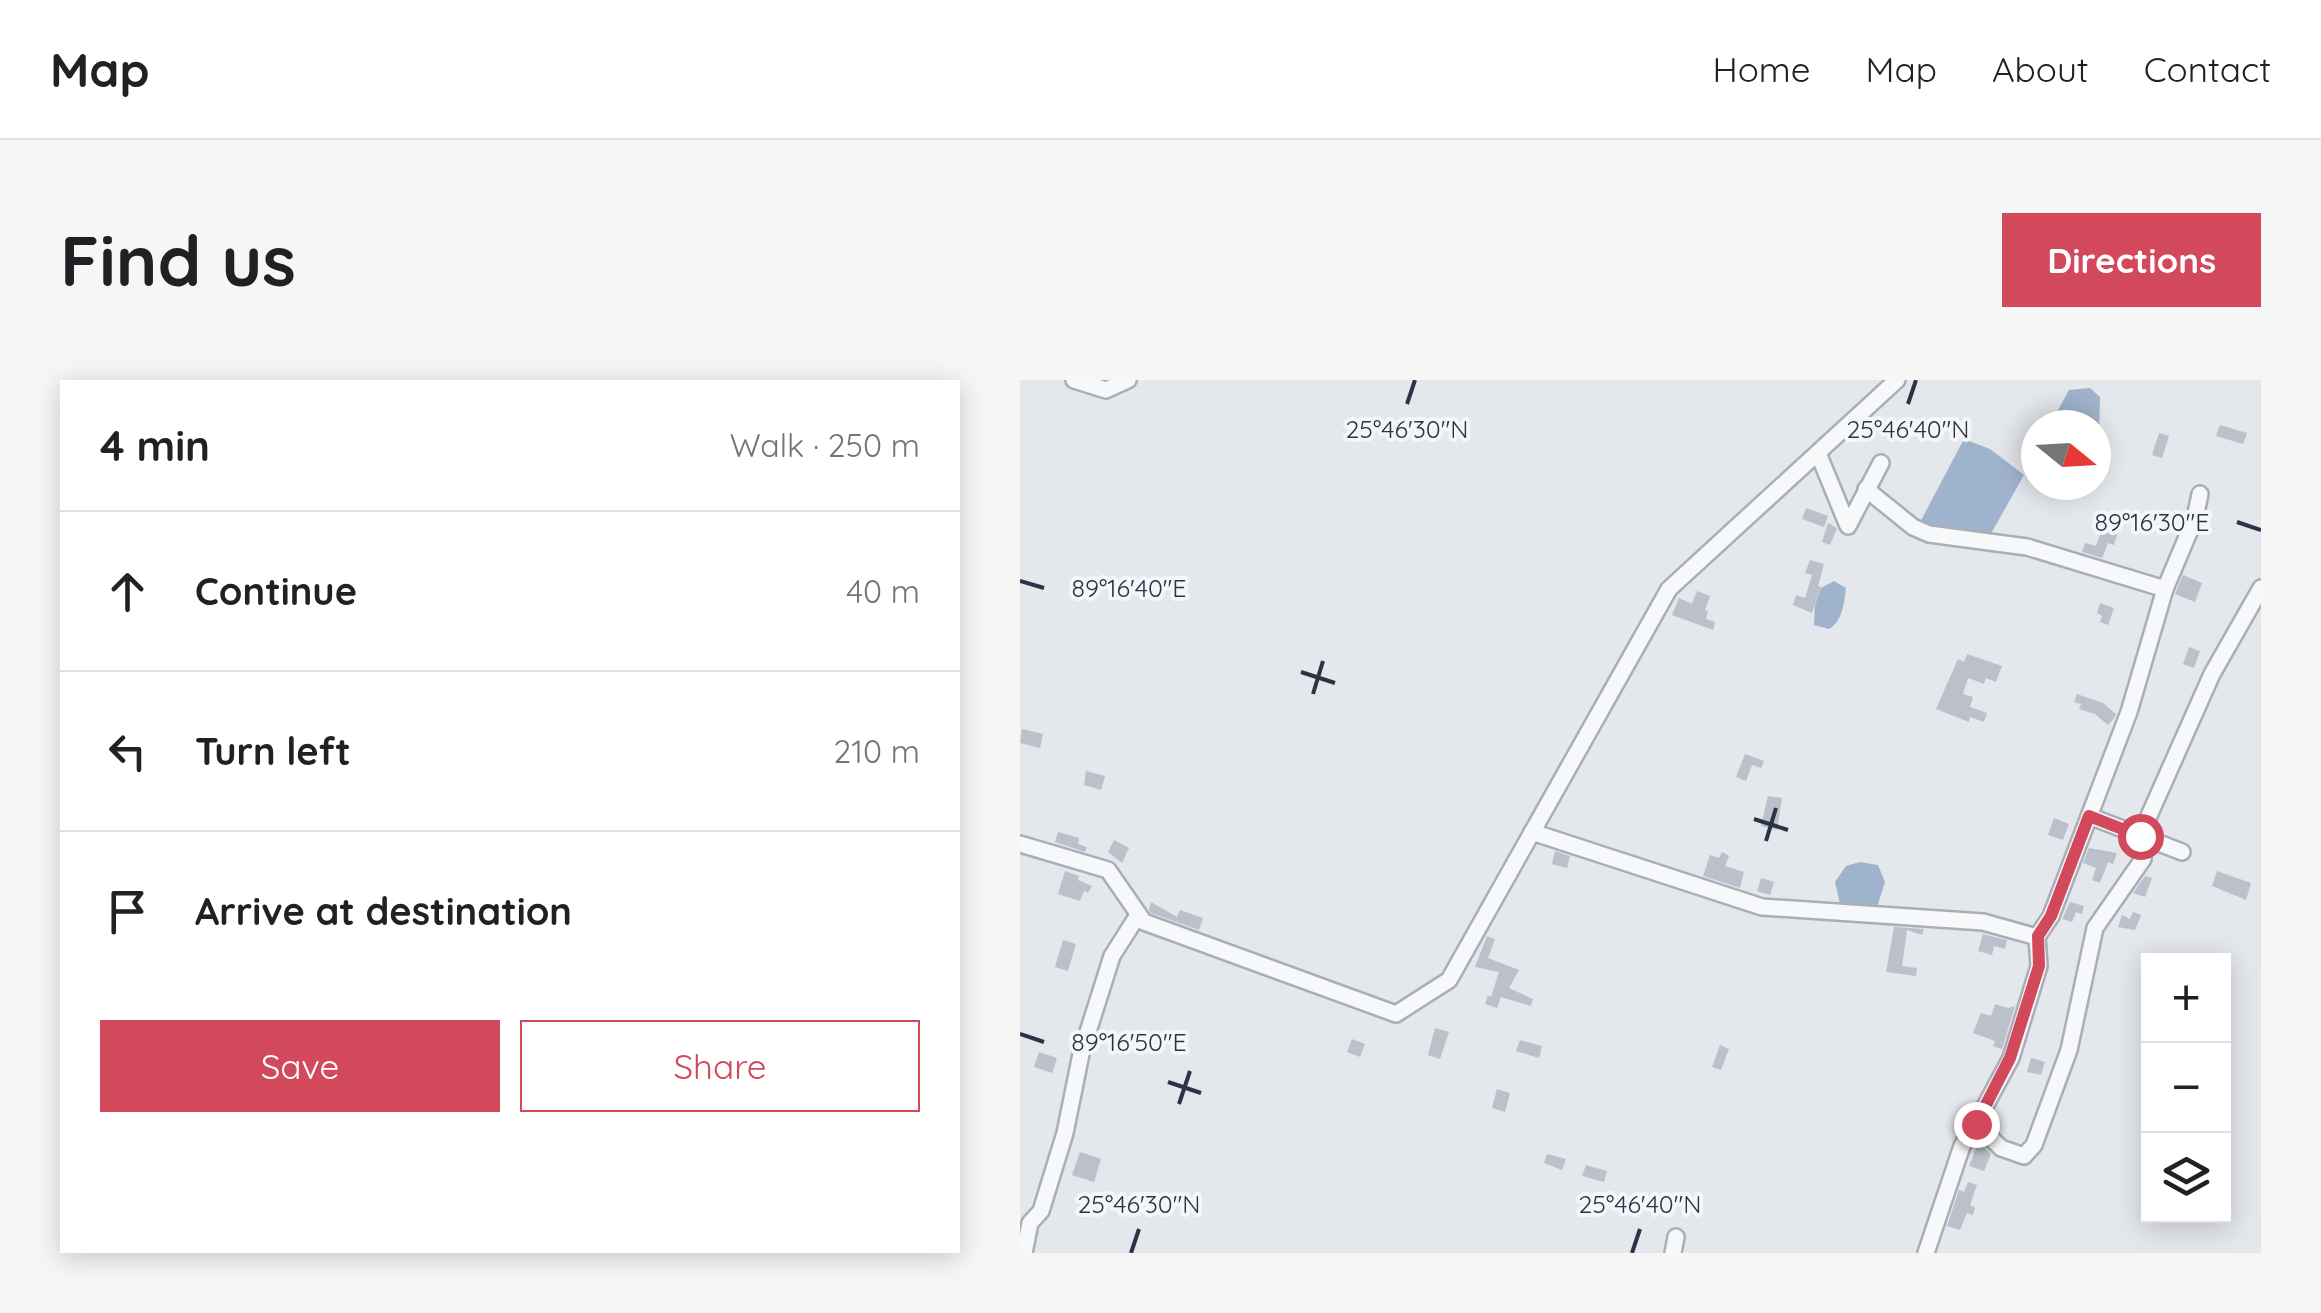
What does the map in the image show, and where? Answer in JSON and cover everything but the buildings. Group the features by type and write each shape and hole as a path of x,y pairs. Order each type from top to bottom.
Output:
{"street":[{"path":"1074,380 1106,390 1128,380"},
{"path":"1020,844 1108,870 1144,922 1396,1014 1449,980 1668,589 1898,380"},
{"path":"1818,453 1848,526 1881,463"},
{"path":"1866,490 1929,534 2027,547 2165,589"},
{"path":"1926,1253 1962,1146 2010,1058 2039,966 2038,936 2051,916 2129,712 2165,589 2195,518 2200,494"},
{"path":"1976,1124 2001,1148 2024,1156 2030,1153 2069,1050 2094,928 2143,858 2140,836 2212,674 2261,588"},
{"path":"2089,816 2182,852"},
{"path":"1532,832 1762,908 1984,922 2038,936"},
{"path":"1024,1253 1030,1222 1042,1211 1065,1133 1081,1054 1112,956 1138,914"}],"water":[{"path":"2090,388 2100,397 2100,410 2058,410 2069,390"},
{"path":"1964,439 1990,449 2021,473 2021,480 1988,539 1918,526"},
{"path":"1834,581 1846,588 1840,616 1829,629 1814,625 1821,588"},
{"path":"1860,862 1878,865 1885,882 1876,910 1857,912 1840,904 1835,882 1846,866"}],"route":[{"path":"1976,1124 2010,1058 2039,966 2038,936 2051,916 2089,816 2140,836"}]}
